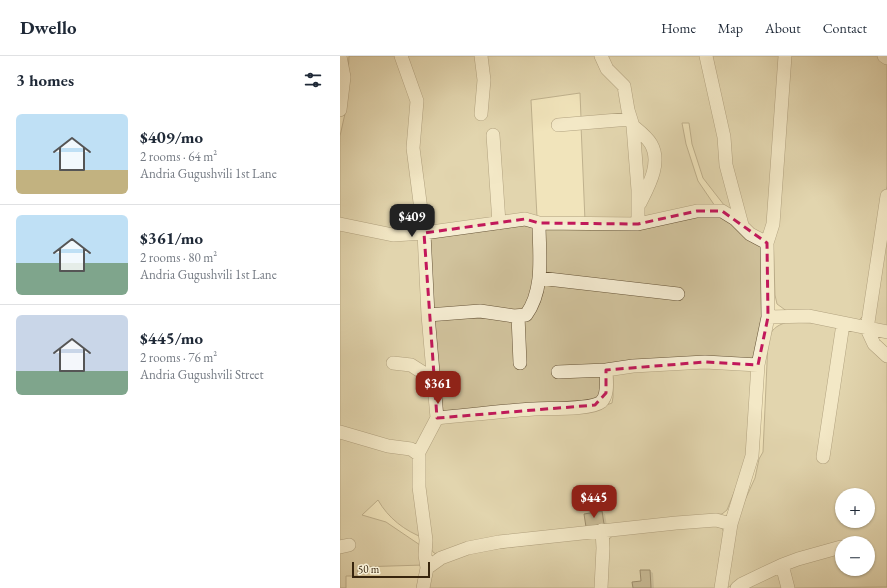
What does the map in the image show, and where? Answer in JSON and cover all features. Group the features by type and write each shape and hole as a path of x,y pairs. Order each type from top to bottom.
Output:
{"street":[{"path":"340,56 344,77 340,110"},
{"path":"401,56 417,101 413,148 424,233 428,315 437,418 418,454 419,487 426,540 425,555 427,568 423,588"},
{"path":"481,56 484,80 481,114"},
{"path":"601,56 607,69 624,86 632,122 638,190 638,224"},
{"path":"706,56 724,137 726,165 742,225"},
{"path":"721,588 731,524 752,456 758,365 768,317 767,243 774,224 785,56"},
{"path":"558,125 632,122"},
{"path":"632,122 651,144 654,154 654,168 649,186 638,207"},
{"path":"493,135 499,223"},
{"path":"887,196 867,329 874,344 887,356"},
{"path":"340,224 393,235 424,233 525,219 538,223 638,224 697,211 722,211 742,225 750,234 767,243"},
{"path":"428,315 480,310 518,316 526,315 532,306 539,278 538,223"},
{"path":"539,278 678,294"},
{"path":"518,316 520,363"},
{"path":"768,317 809,316 887,332"},
{"path":"823,457 844,324"},
{"path":"558,372 606,370 633,366 705,362 758,365"},
{"path":"393,363 410,365 422,372 433,374"},
{"path":"437,418 595,405 601,402 606,393 606,370"},
{"path":"340,432 388,446 411,449 418,454"},
{"path":"427,568 441,558 468,548 499,542 602,530 716,520 731,524"},
{"path":"601,588 604,548 602,530"},
{"path":"737,588 742,584 782,565 835,549"},
{"path":"782,565 788,588"}],"highlighted area":[{"path":"697,211 722,211 767,243 768,317 758,365 705,362 606,370 606,393 595,405 437,418 424,233 525,219 539,223 638,224"}],"shaded area":[{"path":"349,56 399,56 415,101 420,230 402,232 340,221 340,136 346,109"},
{"path":"405,56 596,56 619,85 625,108 621,115 581,118 580,93 531,100 537,217 496,219 427,228 416,149 420,100"},
{"path":"606,56 782,56 770,217 765,233 760,233 752,228 724,205 703,178 692,144 689,123 682,123 686,144 698,181 715,206 644,216 643,208 656,175 641,128"},
{"path":"787,56 882,56 887,60 887,186 864,315 859,320 788,312 777,304 775,295 773,234"},
{"path":"625,121 631,128 635,212 630,218 585,221 581,125"},
{"path":"637,134 648,144 651,165 641,194"},
{"path":"718,214 754,239 761,248 766,317 756,359 604,374 604,392 593,403 441,415 433,317 527,319 541,225"},
{"path":"523,222 536,225 538,273 524,312 432,313 426,237"},
{"path":"887,223 887,326 872,323"},
{"path":"340,228 421,238 434,418 417,447 340,428"},
{"path":"787,322 816,323 861,332 867,341 887,360 887,587 791,588 786,566 835,552 835,576 875,576 875,536 835,536 835,546 726,588 735,522 755,478 759,459 763,452 768,341 772,331"},
{"path":"695,366 753,368 749,455 727,510 722,514 556,531 440,555 434,553 430,548 421,454 440,422 595,409 612,403 613,374"},
{"path":"340,434 416,456 424,538 404,528 387,513 378,500 362,515 386,522 420,545 424,565 358,567 357,576 346,576 346,588 340,588"},
{"path":"711,525 722,528 725,535 717,588 605,588 608,540 617,532"},
{"path":"597,537 596,588 428,588 432,570 440,563 477,551"},
{"path":"780,569 785,588 742,588"}],"building":[{"path":"602,511 604,524 586,527 584,514"},
{"path":"640,570 650,570 651,588 633,588 632,582 641,581"}]}
